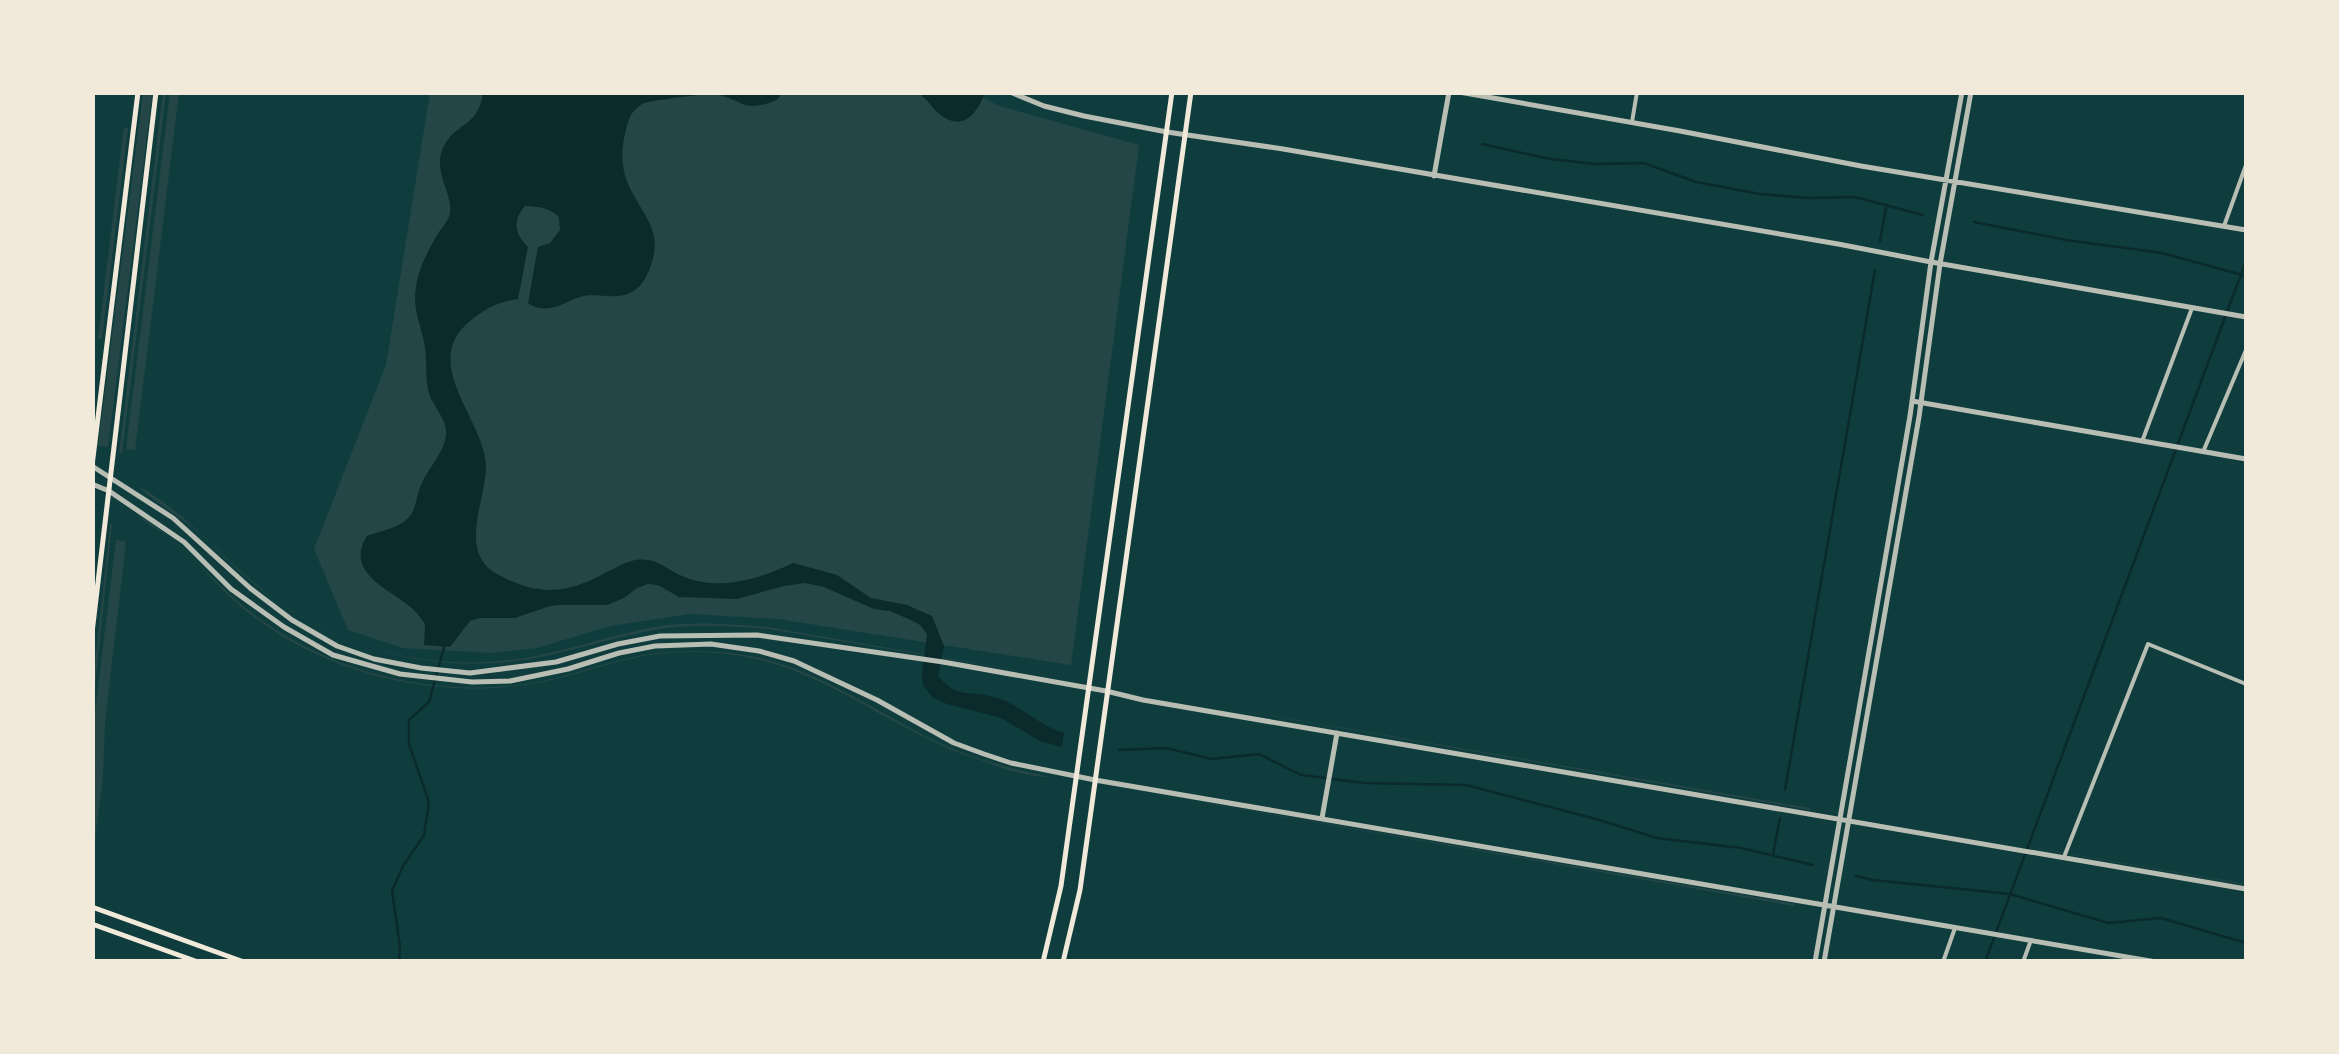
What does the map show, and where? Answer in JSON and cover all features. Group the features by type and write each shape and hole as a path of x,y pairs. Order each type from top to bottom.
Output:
{"main road":[{"path":"92,466 138,92"},
{"path":"92,633 156,92"},
{"path":"1043,962 1061,886 1172,92"},
{"path":"1064,962 1080,890 1191,92"},
{"path":"92,907 244,962"},
{"path":"92,924 198,962"}],"street":[{"path":"1010,92 1044,106 1167,132 1284,149 2246,317"},
{"path":"1434,176 1449,92"},
{"path":"1460,92 1862,166 2246,230"},
{"path":"1632,122 1637,92"},
{"path":"1815,962 1962,92"},
{"path":"1824,962 1972,92"},
{"path":"2228,227 2246,164"},
{"path":"2143,441 2192,308"},
{"path":"2203,452 2246,350"},
{"path":"1912,402 2246,458"},
{"path":"92,466 173,518 250,588 292,620 337,646 374,659 470,673 556,662 618,644 681,634 757,635 943,662 2246,890"},
{"path":"92,484 109,491 184,542 231,589 284,627 332,655 400,674 472,682 510,681 654,646 711,644 759,651 794,660 954,743 1011,763 2156,962"},
{"path":"2064,858 2148,644 2246,684"},
{"path":"1322,818 1337,733"},
{"path":"1943,962 1955,927"},
{"path":"2023,962 2031,940"}],"shaded area":[{"path":"143,93 152,96 108,447 98,446"},
{"path":"166,93 122,454 119,453"},
{"path":"170,93 179,93 135,450 126,449"},
{"path":"430,93 974,93 999,106 1139,145 1071,665 778,619 690,614 610,626 537,648 491,653 403,648 348,630 314,549 386,365"},
{"path":"483,93 782,93 777,100 755,106 708,94 648,102 633,112 624,140 623,167 651,226 655,245 646,277 630,293 584,296 546,309 528,303 538,247 550,243 560,230 559,217 539,207 525,206 521,212 517,227 528,247 518,299 492,306 470,321 456,338 451,355 452,374 483,450 486,468 476,526 479,553 485,565 512,581 551,590 577,586 642,559 710,583 739,582 793,563 837,575 871,598 907,605 932,616 944,646 938,676 957,691 1000,699 1064,733 1062,747 1042,742 1001,718 932,697 923,685 927,634 920,625 805,583 737,599 679,597 648,584 607,605 550,606 515,618 479,618 470,621 450,647 424,645 425,624 411,607 371,577 361,559 362,548 367,536 399,525 409,517 420,486 445,442 445,424 428,388 415,291 423,262 450,213 440,164 444,146 477,113"},
{"path":"918,93 985,93 974,112 957,122 942,116"},
{"path":"124,127 128,128 102,339 98,339"},
{"path":"138,486 169,506 196,530 250,579 294,611 253,583 197,531"},
{"path":"112,524 93,707 93,681"},
{"path":"116,540 126,542 93,855 94,721"},
{"path":"191,557 242,605 305,646 376,674 447,687 425,685 385,678 346,666 308,650 240,606"},
{"path":"725,624 768,627 1056,677 768,629 725,626 654,630 536,658 459,664 408,657 455,662 509,660 654,627"},
{"path":"677,651 703,651 743,655 805,673 953,749 1049,777 1016,772 956,752 805,675 730,654 650,655 547,681 507,687 452,687 525,684 619,660 650,654"},
{"path":"1146,694 1810,808 1810,810"},
{"path":"1130,790 1795,904 1794,906"},
{"path":"1892,823 2246,884 2246,885"}],"waterway":[{"path":"1482,144 1550,159 1595,164 1644,163 1696,182 1760,194 1855,197 1923,215"},
{"path":"1880,241 1886,208"},
{"path":"1974,222 2162,253 2246,276"},
{"path":"1985,962 2246,261"},
{"path":"1785,790 1875,270"},
{"path":"399,962 392,891 424,835 429,802 409,744 409,720 429,702 444,647"},
{"path":"1119,750 1166,748 1212,759 1259,754 1301,775 1365,783 1466,785 1657,838 1741,848 1813,865"},
{"path":"1773,854 1780,818"},
{"path":"1856,876 2010,894 2108,923 2161,918 2246,943"}]}
